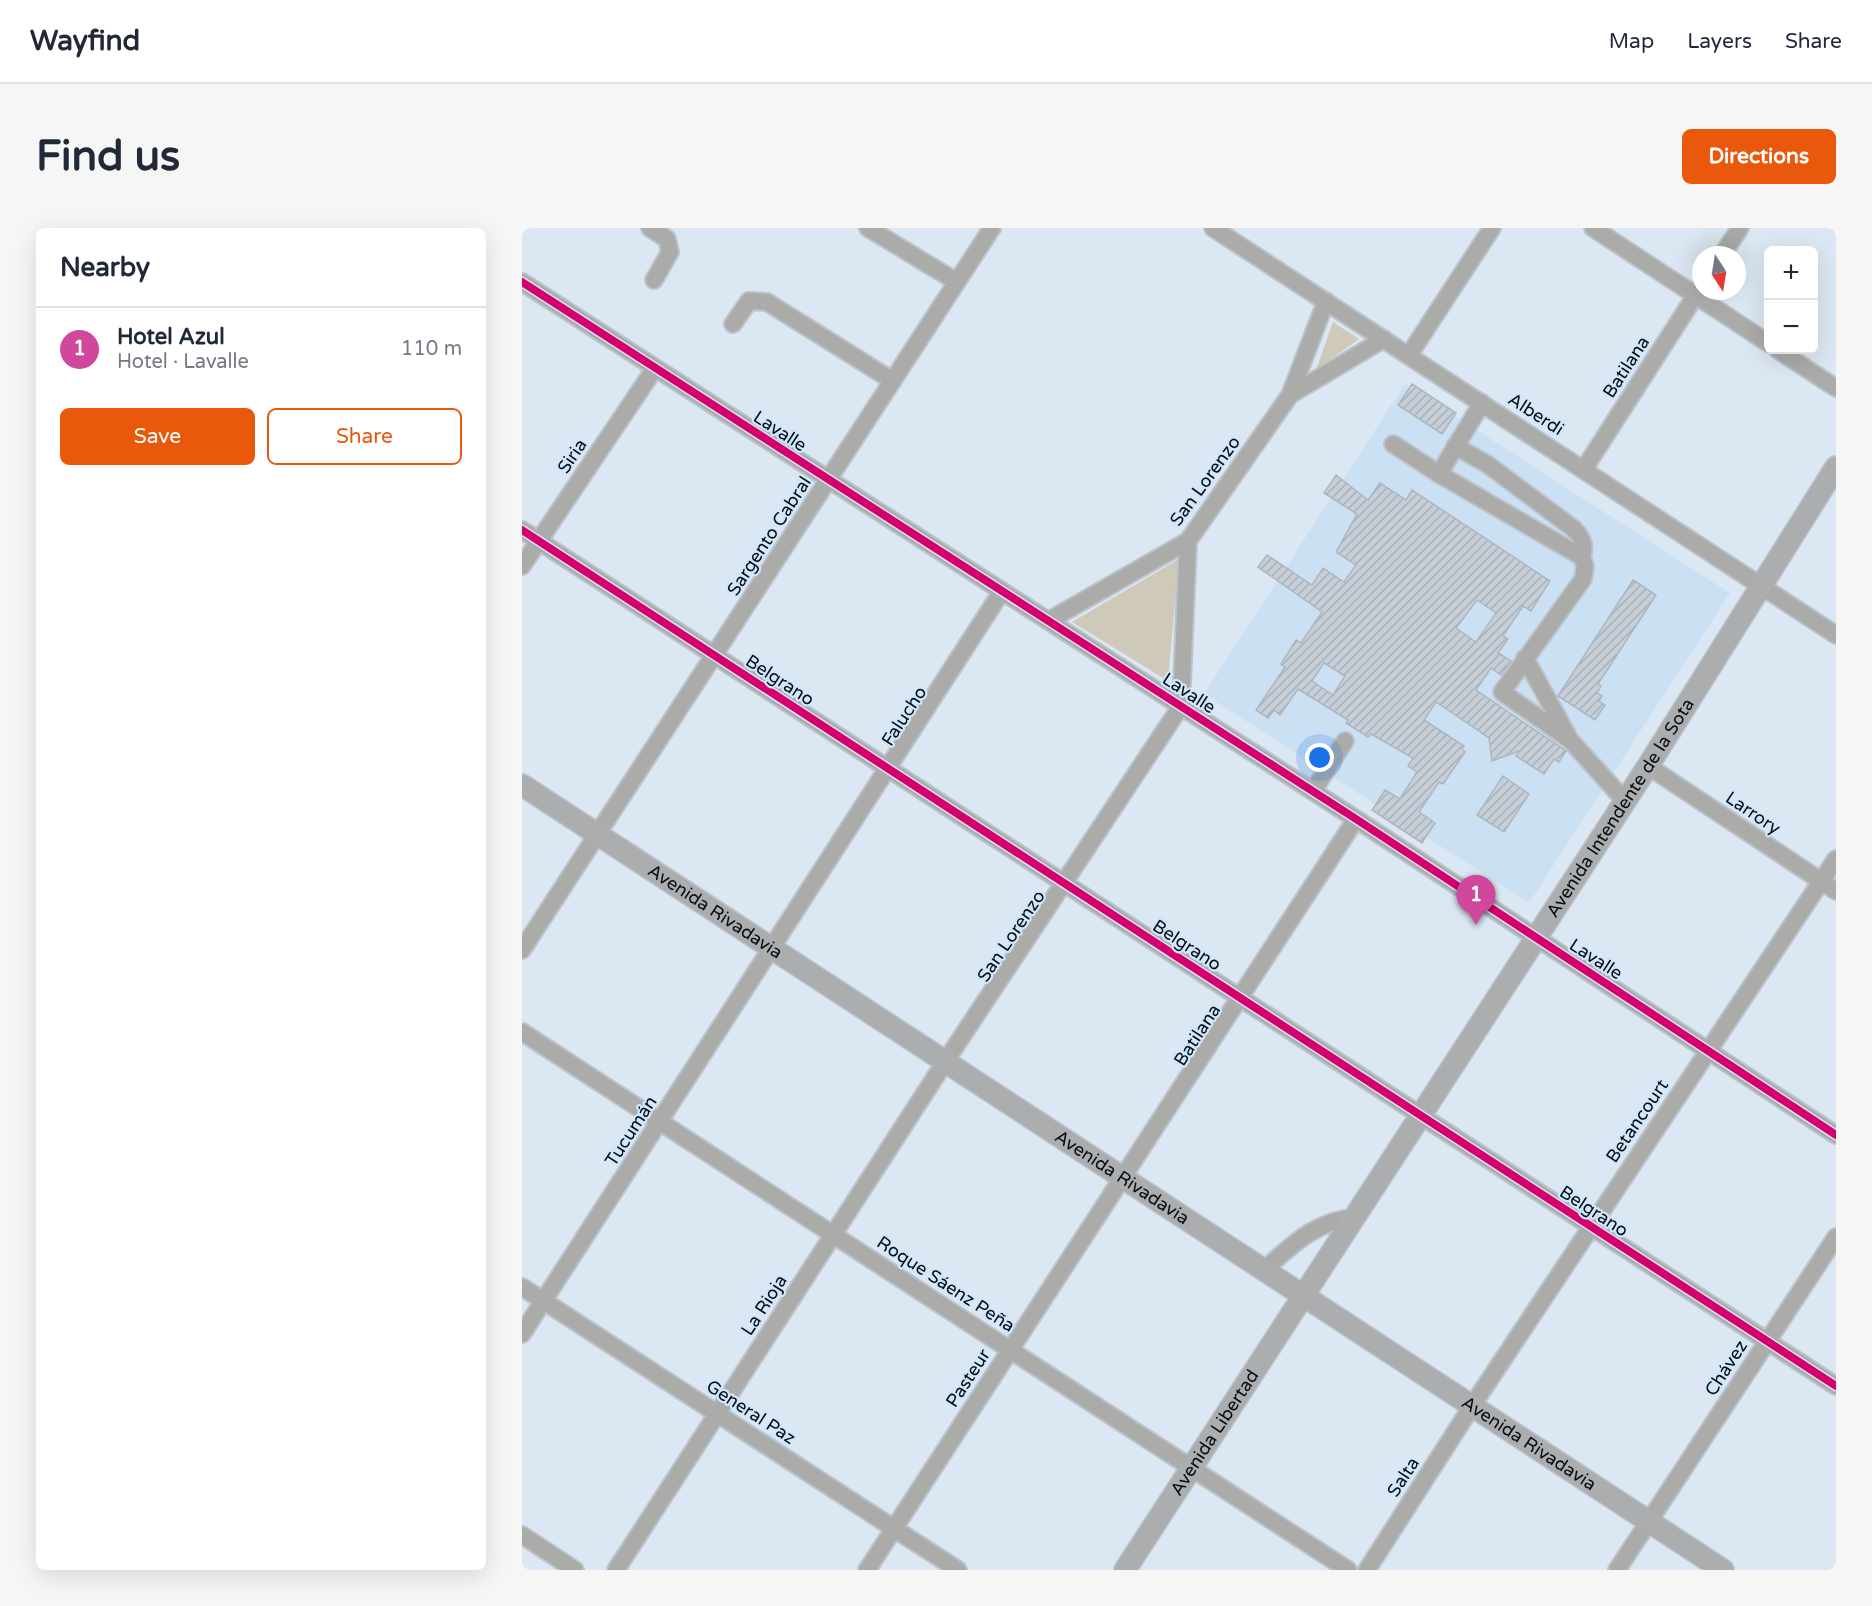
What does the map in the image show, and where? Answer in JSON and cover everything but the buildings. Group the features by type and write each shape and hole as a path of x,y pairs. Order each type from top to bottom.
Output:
{"main road":[{"name":"Avenida Intendente de la Sota","path":"1304,1296 1648,766 1836,467"},
{"name":"Avenida Rivadavia","path":"522,785 1723,1570"},
{"name":"Avenida Libertad","path":"1125,1570 1304,1296"}],"street":[{"path":"650,228 667,239 670,252 654,280"},
{"path":"868,228 957,282"},
{"name":"Sargento Cabral","path":"522,951 992,228"},
{"name":"Alberdi","path":"1213,228 1235,234 1326,302 1763,585 1836,635"},
{"path":"1409,355 1492,228"},
{"path":"1593,228 1692,287"},
{"path":"1728,246 1740,228"},
{"name":"Lavalle","path":"522,282 1313,791 1836,1135"},
{"name":"Batilana","path":"1584,469 1692,300"},
{"path":"1710,300 1764,340"},
{"path":"733,324 749,301 767,302 893,381"},
{"name":"San Lorenzo","path":"1048,621 1188,541 1290,395 1326,302"},
{"path":"1290,395 1384,339"},
{"path":"1784,354 1836,388"},
{"name":"Siria","path":"522,566 655,368"},
{"path":"1439,474 1482,403"},
{"path":"1393,444 1439,474 1582,557"},
{"path":"1455,446 1487,464 1574,529 1584,544 1583,579 1502,692 1570,740 1625,801"},
{"name":"Belgrano","path":"522,530 1836,1386"},
{"path":"1181,706 1188,541"},
{"name":"Falucho","path":"773,949 1002,591"},
{"path":"1525,657 1570,740"},
{"name":"San Lorenzo","path":"945,1062 1181,706"},
{"path":"1313,791 1345,741"},
{"name":"Larrory","path":"1648,766 1836,891"},
{"name":"Batilana","path":"1122,1177 1356,819"},
{"name":"Betancourt","path":"1472,1406 1836,859"},
{"name":"Tucumán","path":"522,1334 773,949"},
{"name":"Roque Sáenz Peña","path":"522,1032 1348,1570"},
{"name":"La Rioja","path":"616,1570 945,1062"},
{"name":"Pasteur","path":"867,1570 1122,1177"},
{"path":"1264,1270 1297,1240 1333,1220 1355,1218"},
{"name":"Chávez","path":"1617,1570 1836,1237"},
{"name":"General Paz","path":"522,1287 958,1570"},
{"name":"Salta","path":"1367,1570 1472,1406"},
{"path":"522,1536 575,1570"}],"shaded area":[{"path":"1333,322 1359,339 1316,370"},
{"path":"1405,384 1730,593 1529,903 1204,694"},
{"path":"1179,559 1168,681 1072,622"}],"cycle path":[{"path":"522,282 1356,819 1836,1135"},
{"path":"522,530 1836,1386"}],"place":[{"name":"Hotel Azul","path":"1476,925"}]}
